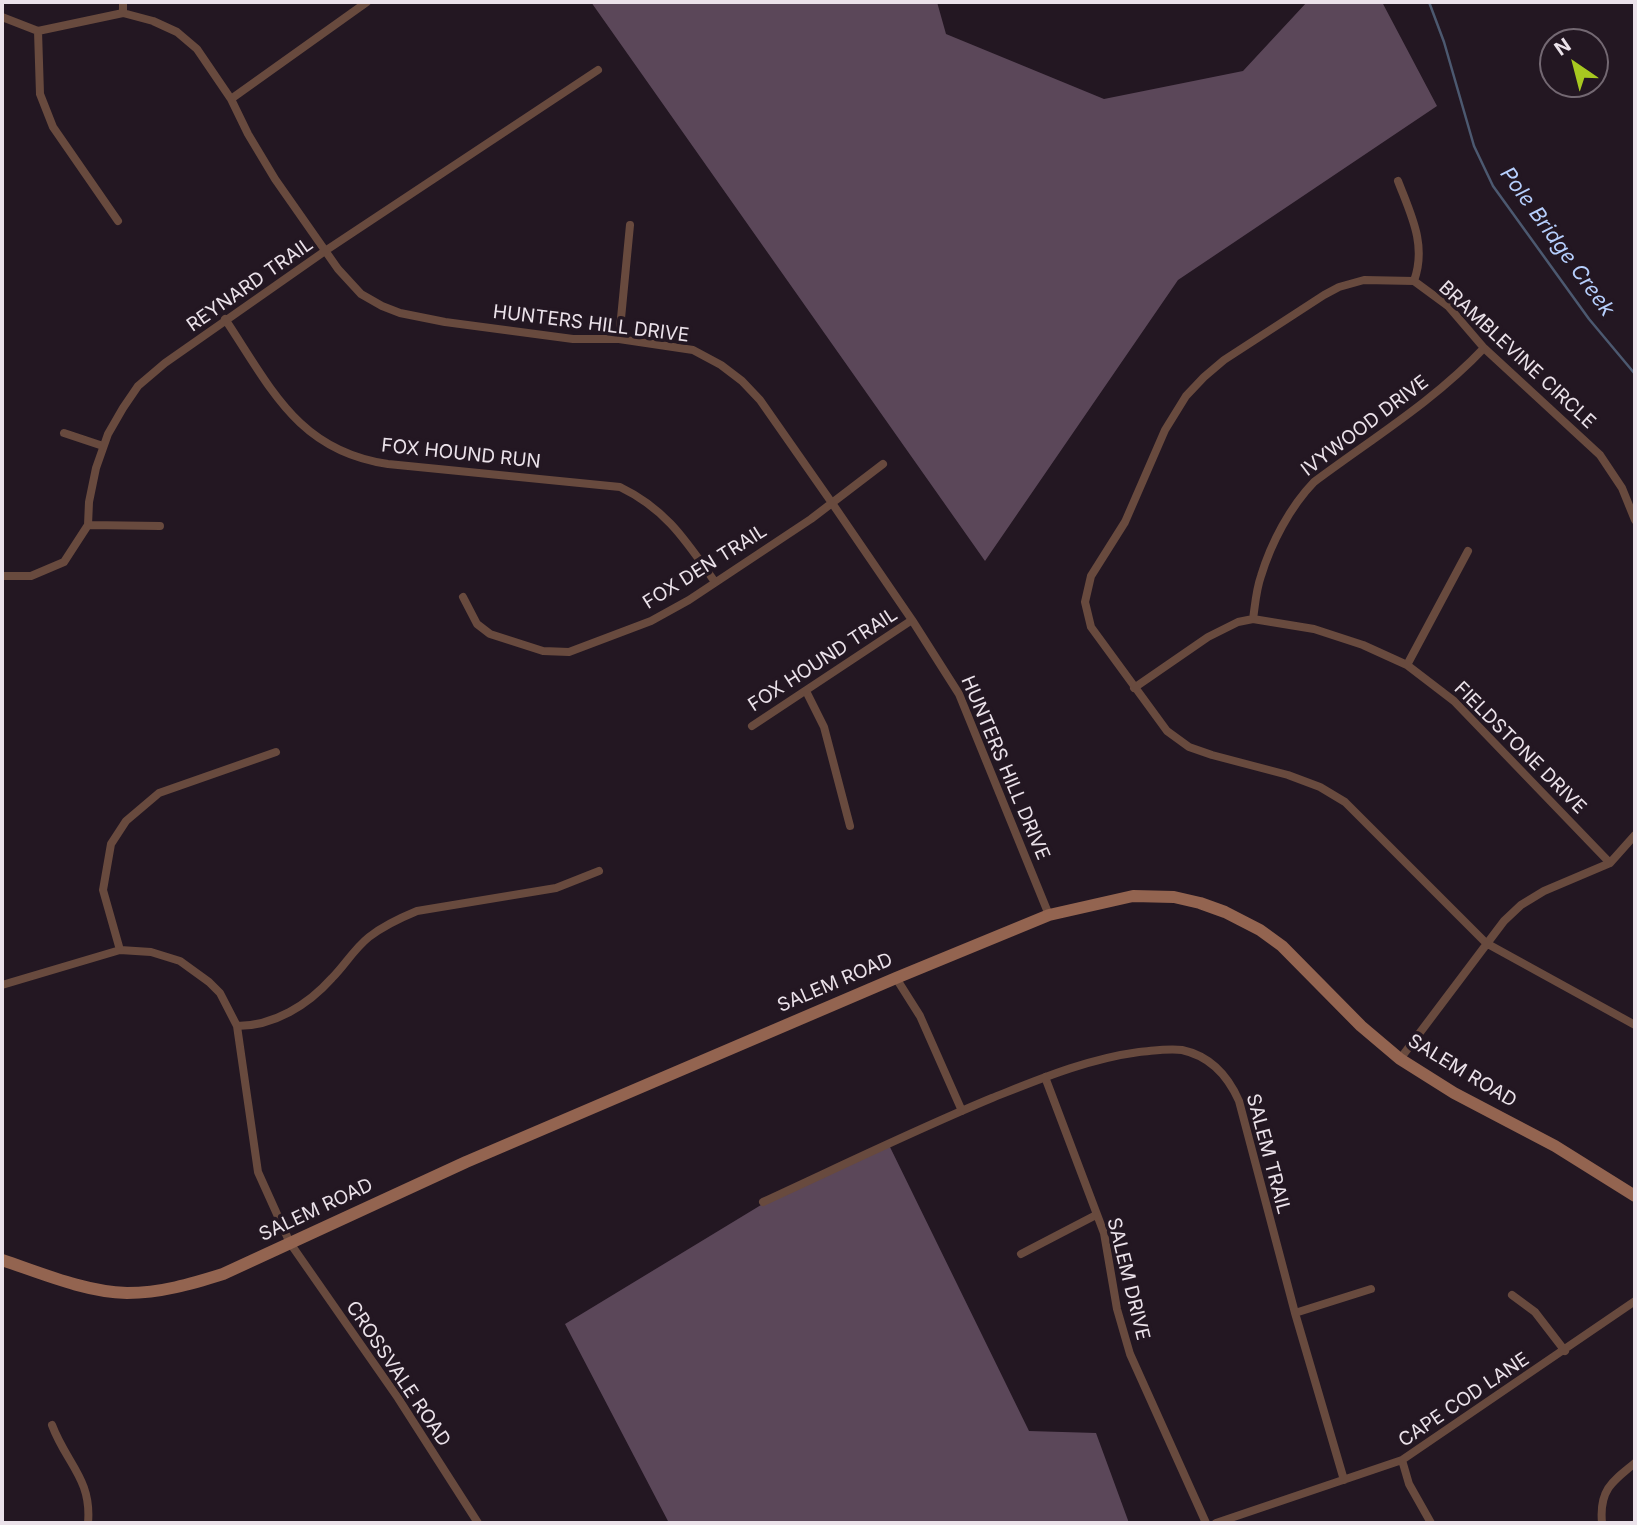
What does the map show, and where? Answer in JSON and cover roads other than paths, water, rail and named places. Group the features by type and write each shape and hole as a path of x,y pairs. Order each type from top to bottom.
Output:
{"street":[{"path":"123,2 123,13"},
{"path":"231,99 368,2"},
{"name":"HUNTERS HILL DRIVE","path":"38,31 123,13 165,25 188,40 231,99 248,134 275,178 338,269 362,294 382,306 400,313 444,322 573,339 619,339 692,350 731,373 760,400 912,620 959,694 1049,915"},
{"path":"2,17 38,31 40,93 53,127 118,221"},
{"name":"REYNARD TRAIL","path":"2,576 31,576 64,562 88,525 89,502 103,446 138,386 165,363 326,251 598,71"},
{"path":"1398,181 1415,224 1420,263 1414,281"},
{"path":"619,339 630,225"},
{"name":"BRAMBLEVINE CIRCLE","path":"1635,520 1622,488 1600,455 1484,348 1448,306 1414,281 1364,280 1339,287 1214,368 1194,386 1165,430 1125,522 1091,576 1085,602 1091,627 1167,731 1189,747 1288,775 1320,787 1345,802 1486,943 1635,1024"},
{"name":"FOX HOUND RUN","path":"225,320 286,409 304,428 338,450 362,459 388,464 620,487 649,503 669,521 715,582"},
{"name":"IVYWOOD DRIVE","path":"1253,620 1260,577 1289,515 1302,495 1314,482 1427,401 1484,348"},
{"path":"64,433 103,446"},
{"name":"FOX DEN TRAIL","path":"463,597 477,624 491,634 543,651 569,652 650,621 689,600 832,503 883,464"},
{"path":"88,525 160,526"},
{"path":"1407,665 1468,551"},
{"name":"FOX HOUND TRAIL","path":"752,726 912,620"},
{"name":"FIELDSTONE DRIVE","path":"1134,688 1208,637 1238,622 1253,620 1314,629 1363,645 1407,665 1454,701 1610,863"},
{"path":"806,691 824,727 850,826"},
{"path":"2,985 120,950 103,890 111,844 126,821 159,793 276,752"},
{"path":"1400,1059 1486,943 1521,905 1544,891 1610,863 1635,835"},
{"path":"237,1027 253,1026 281,1017 304,1004 333,978 349,956 368,937 402,917 417,911 556,888 599,871"},
{"name":"SALEM ROAD","path":"2,1260 61,1279 126,1293 188,1286 223,1274 478,1157 1049,915 1148,895 1174,897 1225,912 1261,930 1282,946 1361,1026 1400,1059 1454,1093 1555,1146 1635,1196"},
{"name":"CROSSVALE ROAD","path":"120,950 151,952 180,961 220,993 237,1027 254,1160 289,1243 398,1398 478,1523"},
{"path":"896,978 920,1016 962,1111"},
{"name":"SALEM TRAIL","path":"763,1202 962,1111 1105,1056 1169,1049 1195,1054 1227,1078 1239,1101 1294,1313 1344,1480"},
{"name":"SALEM DRIVE","path":"1045,1077 1104,1233 1117,1309 1130,1354 1206,1523"},
{"path":"1021,1254 1096,1215"},
{"path":"1294,1313 1371,1289"},
{"path":"1512,1295 1535,1312 1565,1351"},
{"name":"CAPE COD LANE","path":"1216,1523 1402,1460 1635,1301"},
{"path":"52,1424 59,1444 80,1475 87,1494 88,1523"},
{"path":"1402,1460 1409,1484 1431,1523"},
{"path":"1602,1523 1601,1505 1608,1488 1635,1463"}],"waterway":[{"name":"Pole Bridge Creek","path":"1429,2 1444,42 1474,146 1493,186 1589,319 1635,374"}]}
